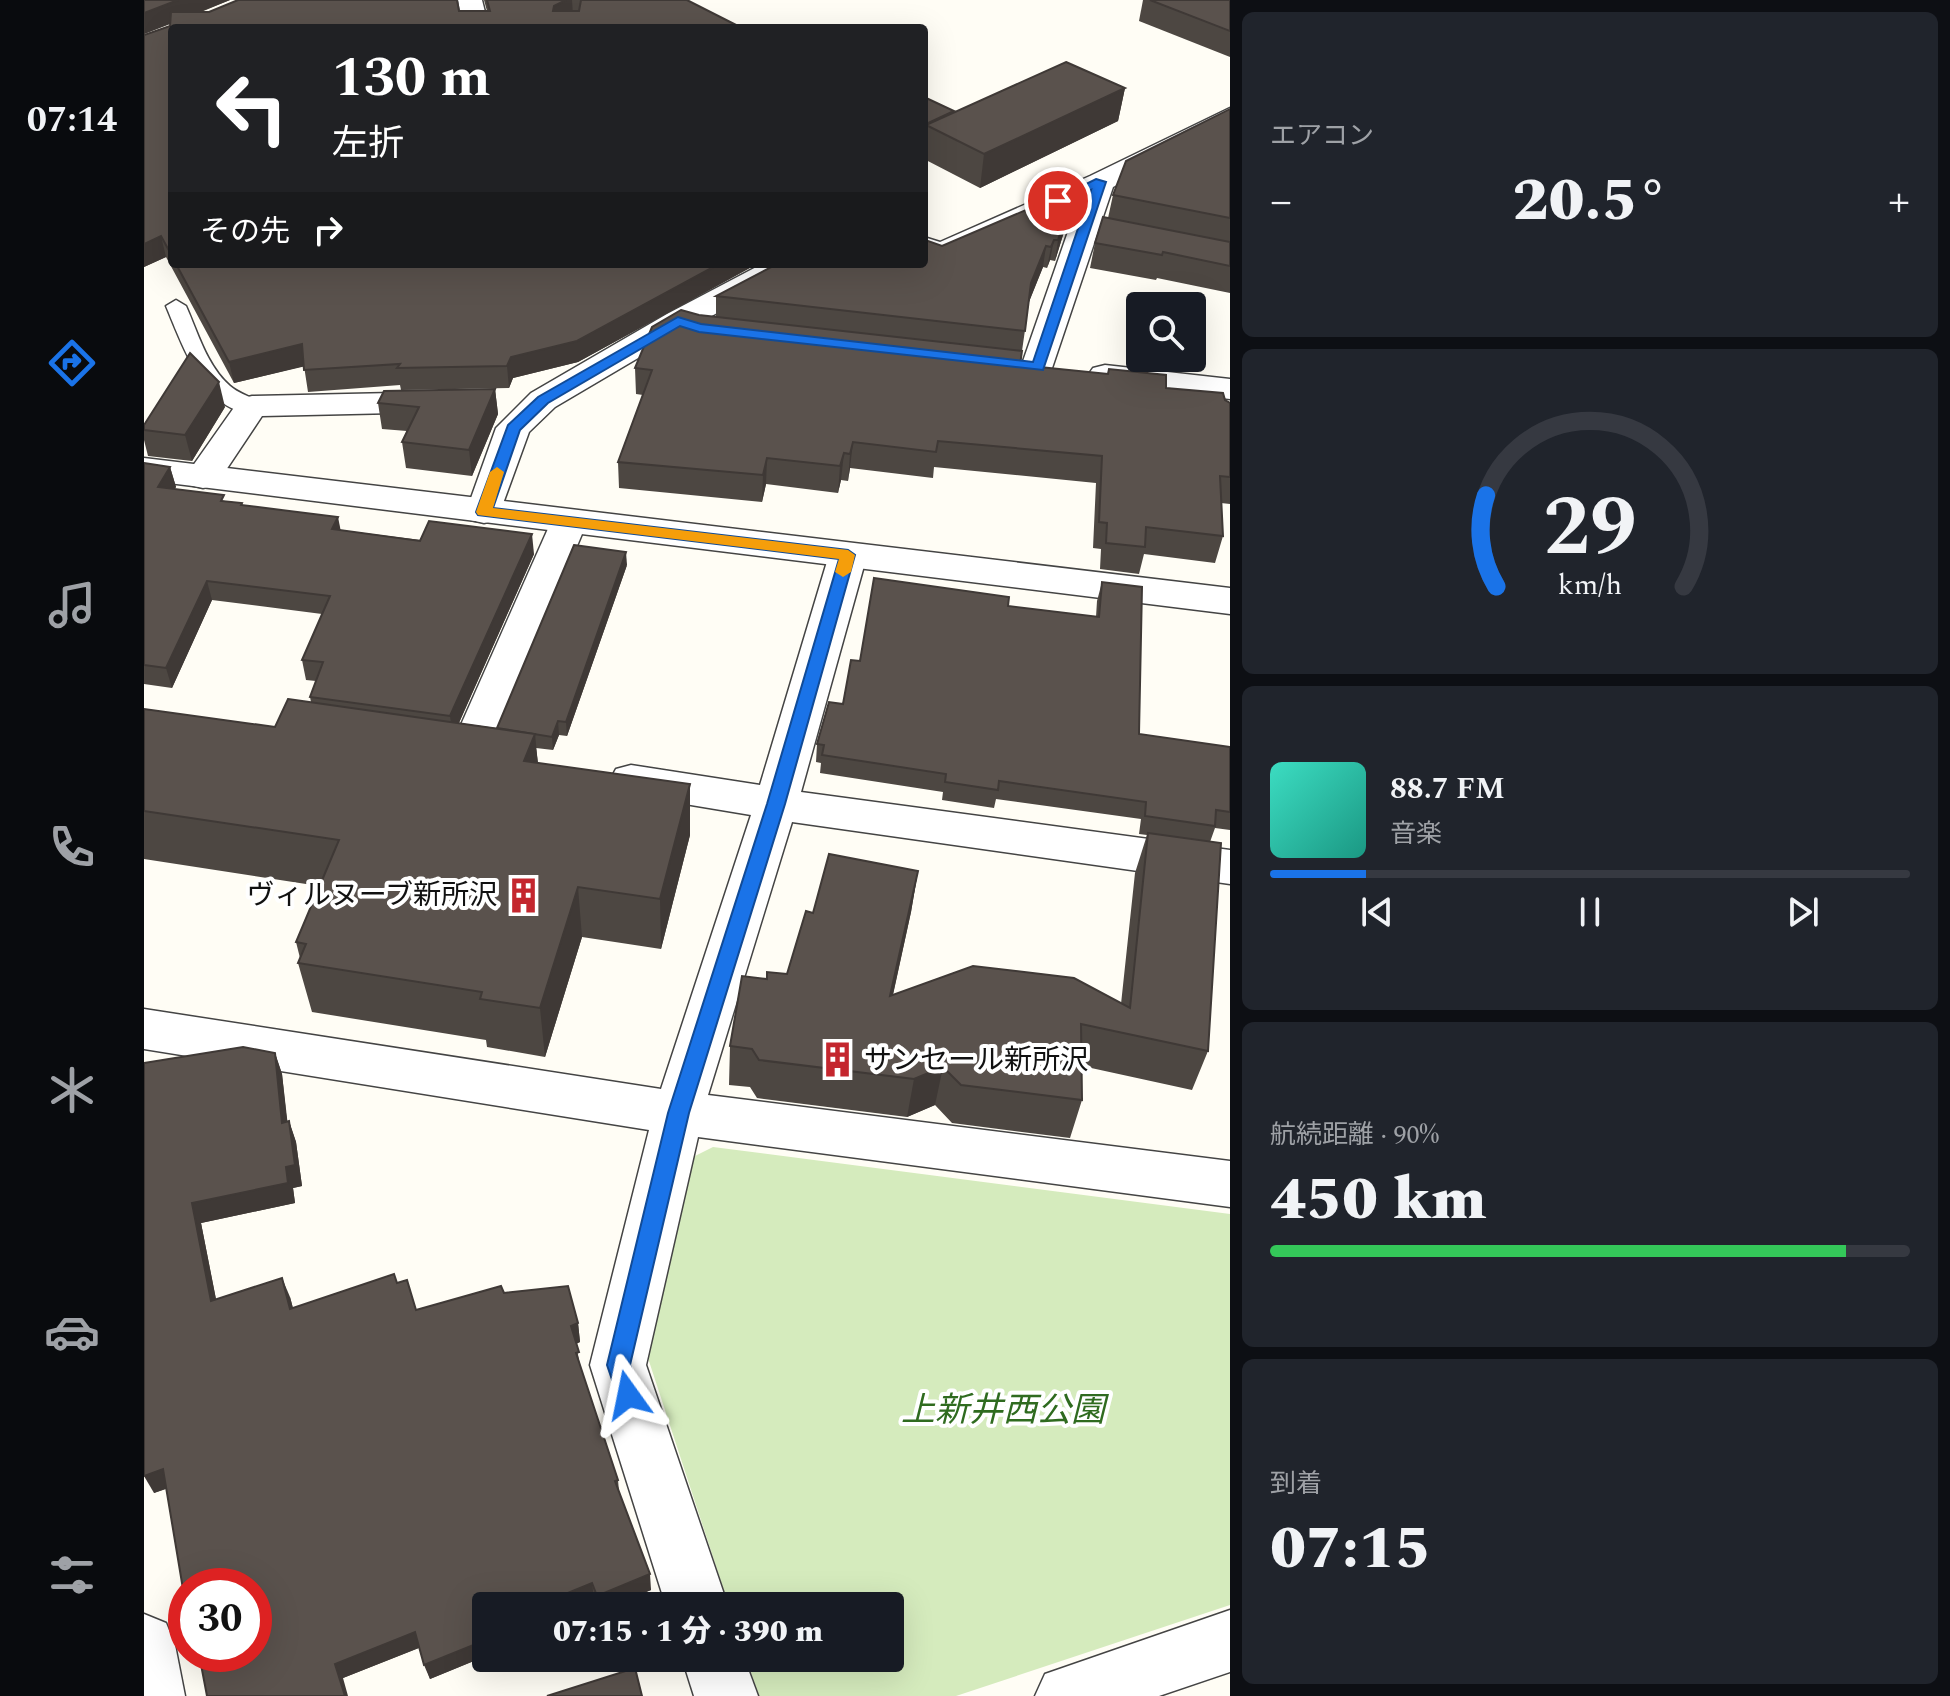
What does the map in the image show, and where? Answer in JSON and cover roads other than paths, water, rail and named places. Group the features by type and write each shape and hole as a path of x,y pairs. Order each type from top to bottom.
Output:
{"street":[{"path":"470,0 475,24"},
{"path":"928,248 939,254 1224,124"},
{"path":"1100,182 1099,231 1022,365 1229,397"},
{"path":"484,512 513,428 543,400 678,321 724,282 771,268"},
{"path":"678,321 699,328 730,332"},
{"path":"203,477 252,406 543,400"},
{"path":"144,469 1230,601"},
{"path":"515,762 453,752 569,522"},
{"path":"692,1592 618,1365 678,1113 776,804 848,555"},
{"path":"592,774 776,804 1230,867"},
{"path":"144,1029 678,1113 1230,1184"},
{"path":"1067,1696 1230,1641"},
{"path":"144,1645 153,1696"},
{"path":"718,1672 726,1696"}],"lane":[{"path":"176,306 212,383 237,404 252,406"}],"place":[{"name":"ヴィルヌーブ新所沢","path":"523,895"},
{"name":"サンセール新所沢","path":"838,1060"}],"park label":[{"name":"上新井西公園","path":"1003,1411"}]}
